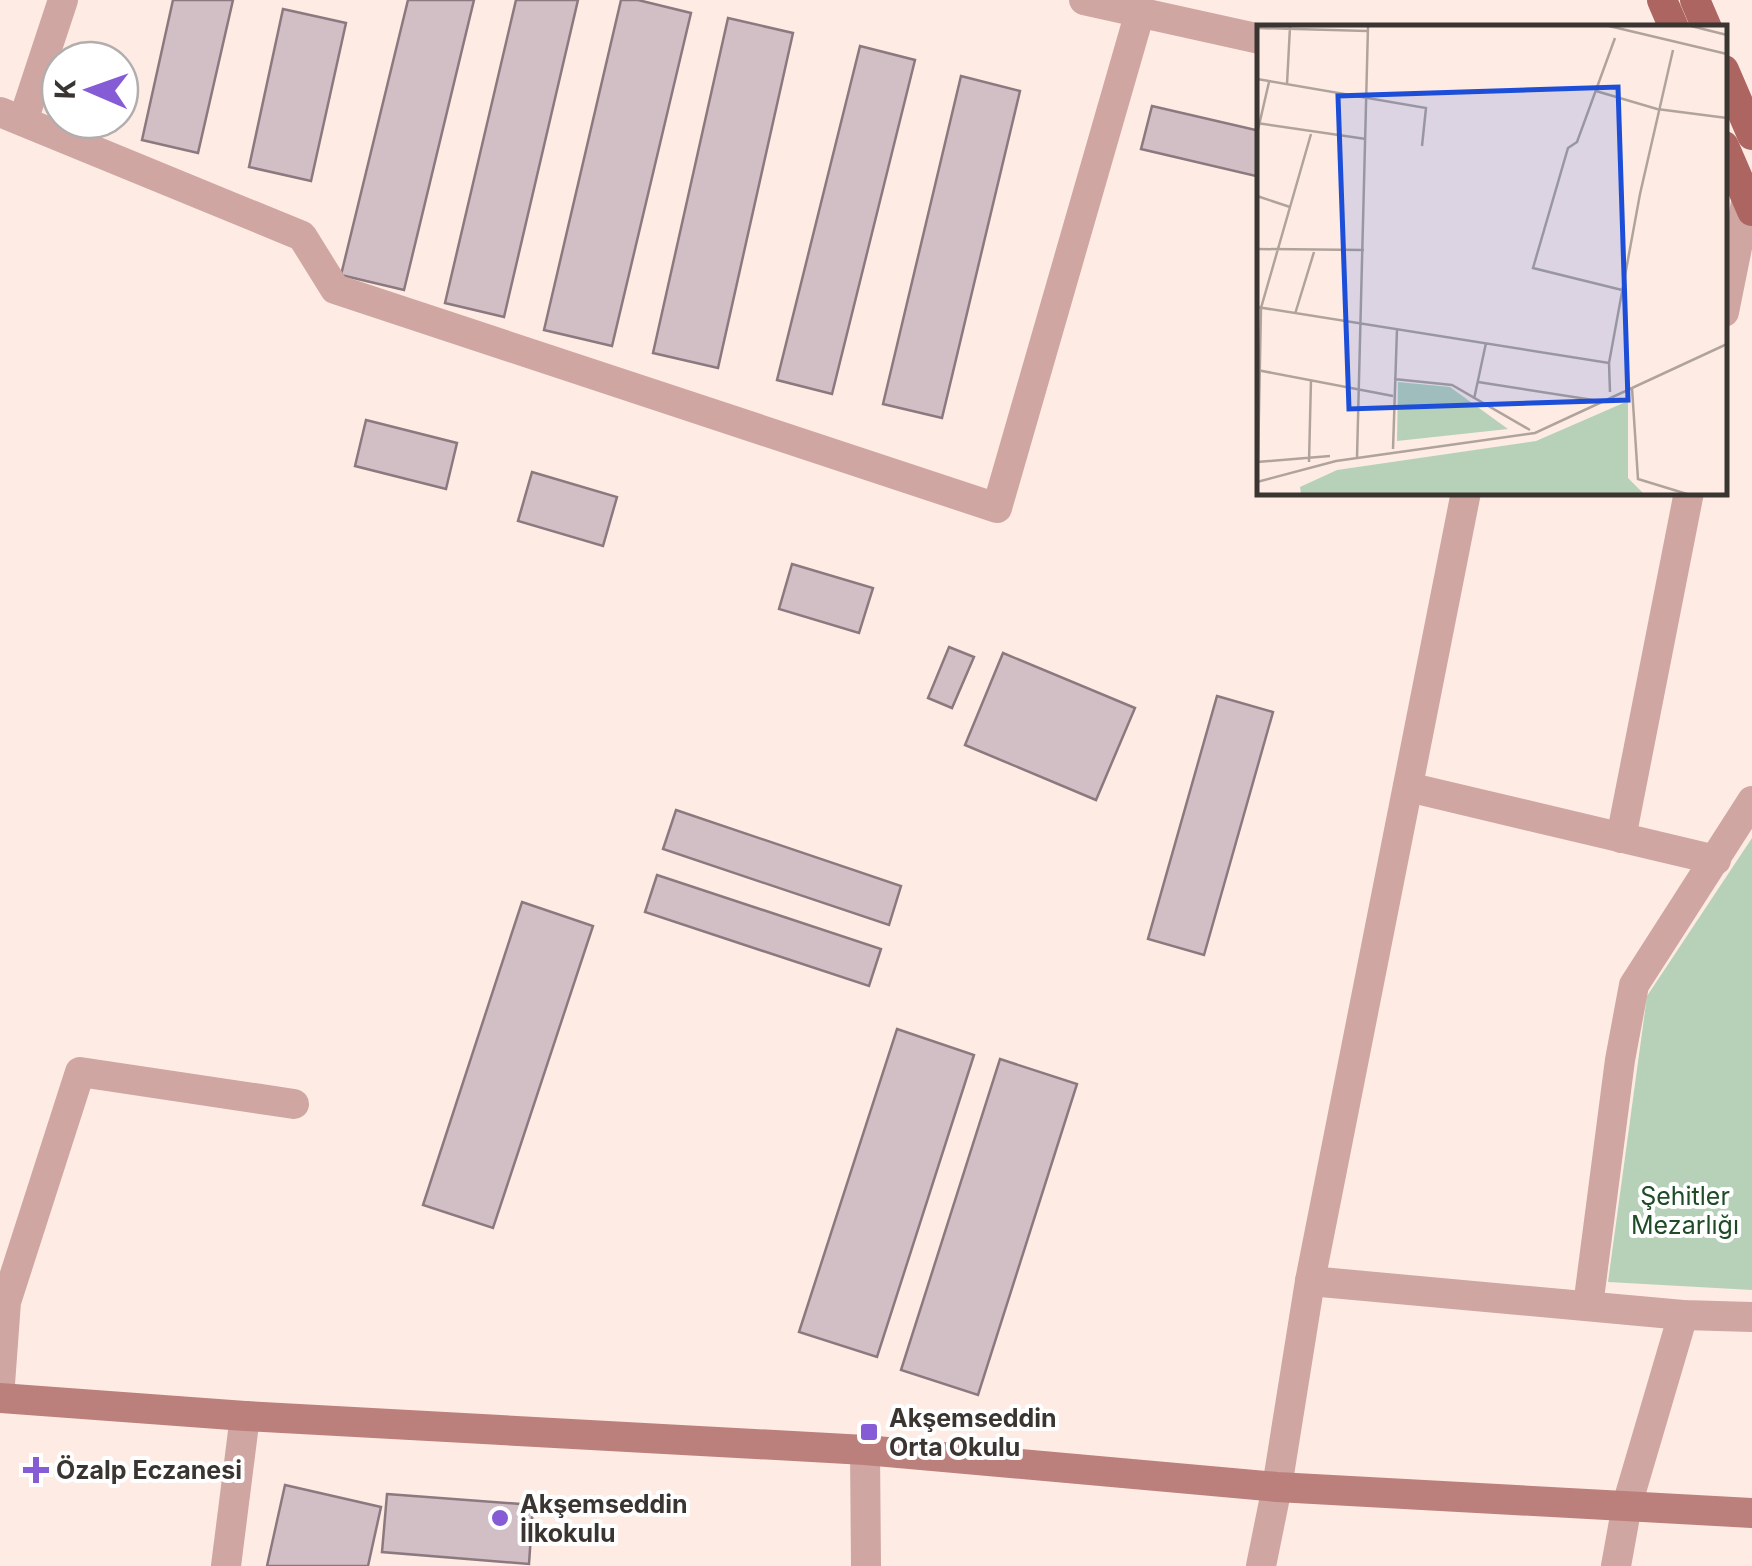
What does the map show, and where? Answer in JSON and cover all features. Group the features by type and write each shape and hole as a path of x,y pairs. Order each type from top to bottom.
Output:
{"main road":[{"path":"1662,0 1673,25"},
{"path":"1695,0 1706,25"},
{"path":"1731,100 1752,136"},
{"path":"1727,153 1749,205"}],"street":[{"path":"63,0 12,116 302,236 336,289 997,508 1140,12"},
{"path":"1084,0 1257,37"},
{"path":"1727,299 1749,205"},
{"path":"1261,1566 1310,1280 1465,495"},
{"path":"1621,838 1688,495"},
{"path":"1408,786 1716,860"},
{"path":"1588,1306 1620,1060 1634,985 1752,801"},
{"path":"0,1384 6,1302 80,1072 294,1104"},
{"path":"1310,1280 1752,1318"},
{"path":"1616,1566 1627,1505 1683,1315"},
{"path":"0,1398 245,1416 865,1450 1277,1487 1752,1513"},
{"path":"226,1566 245,1416"},
{"path":"865,1450 866,1566"}],"green space":[{"name":"Şehitler Mezarlığı","path":"1752,838 1752,1290 1608,1282 1647,996"}],"building":[{"path":"173,0 233,0 198,153 142,140"},
{"path":"408,0 474,0 404,290 341,275"},
{"path":"516,0 578,0 504,317 445,303"},
{"path":"621,0 638,0 691,13 612,346 544,330"},
{"path":"283,9 346,23 311,181 249,167"},
{"path":"728,18 793,33 718,368 653,353"},
{"path":"860,46 915,60 832,394 777,380"},
{"path":"961,76 1020,91 942,418 883,404"},
{"path":"1152,106 1257,130 1257,176 1141,149"},
{"path":"366,420 457,443 446,489 355,466"},
{"path":"532,472 617,497 603,546 518,521"},
{"path":"792,564 873,588 859,633 779,609"},
{"path":"949,647 974,657 952,708 928,698"},
{"path":"1003,653 1135,708 1096,800 965,745"},
{"path":"1217,696 1273,712 1204,955 1148,939"},
{"path":"676,810 901,886 889,925 663,849"},
{"path":"657,875 881,949 869,986 645,912"},
{"path":"522,902 593,926 493,1228 423,1205"},
{"path":"897,1029 974,1055 877,1357 799,1332"},
{"path":"1000,1059 1077,1084 978,1395 901,1370"},
{"path":"285,1485 381,1507 368,1566 267,1566"},
{"path":"387,1494 533,1505 529,1564 382,1552"}],"place":[{"name":"Akşemseddin Orta Okulu","path":"869,1432"},
{"name":"Özalp Eczanesi","path":"36,1470"},
{"name":"Akşemseddin İlkokulu","path":"500,1518"}]}
